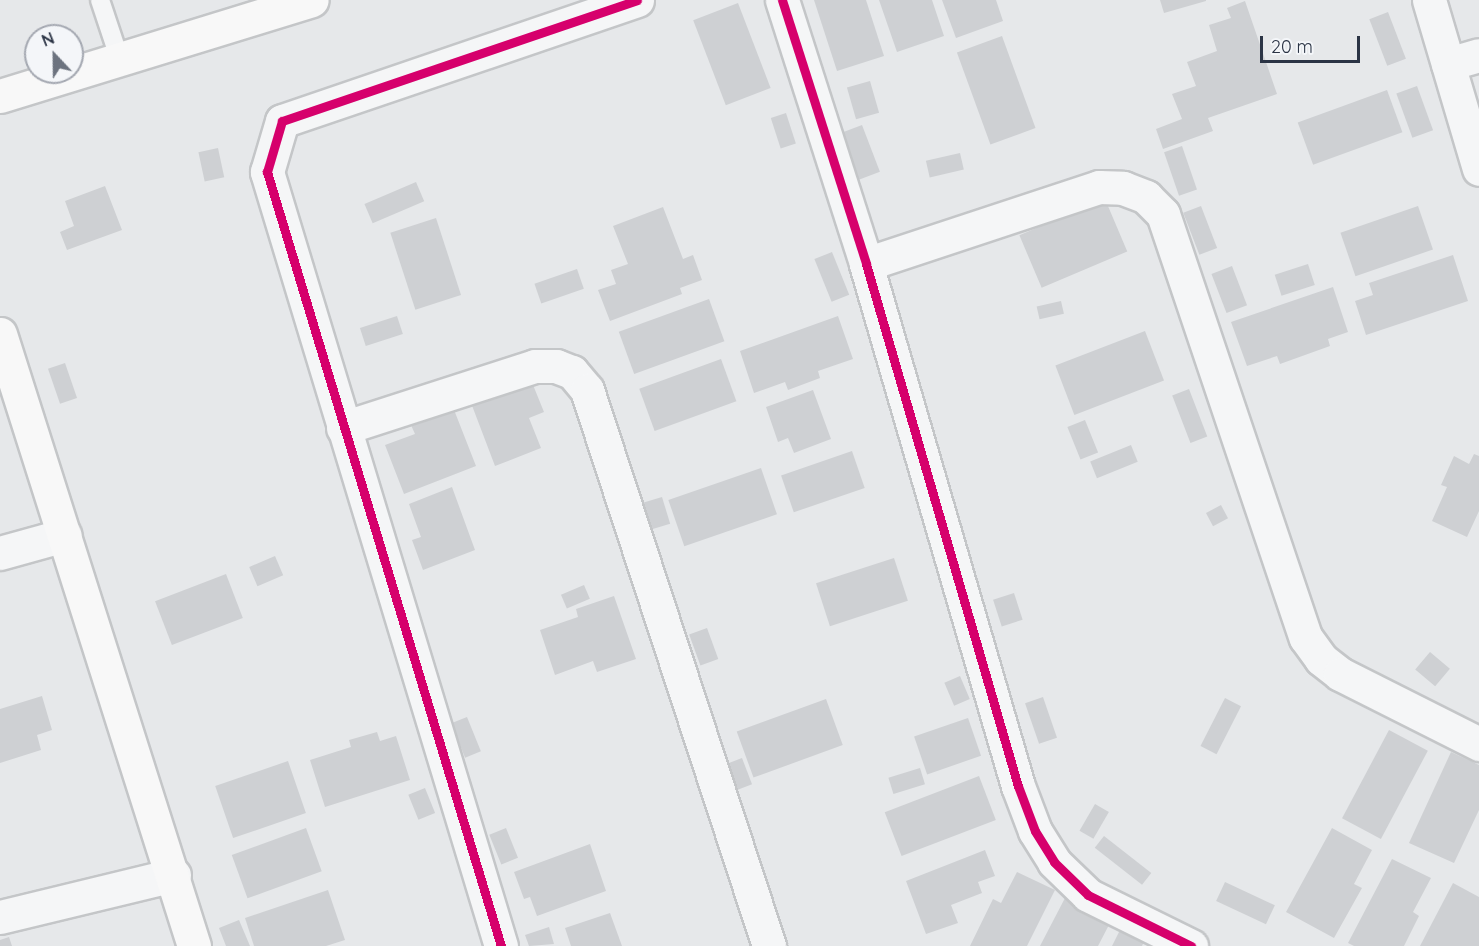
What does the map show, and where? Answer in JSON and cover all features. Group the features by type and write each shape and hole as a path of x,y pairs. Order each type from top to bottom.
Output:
{"street":[{"path":"0,96 312,0"},
{"path":"501,946 267,172 282,121 637,0"},
{"path":"782,0 866,264 1018,786 1035,831 1054,862 1088,895 1191,946"},
{"path":"1429,0 1479,169"},
{"path":"1448,64 1479,55"},
{"path":"866,264 1099,187 1123,188 1146,198 1163,214 1306,638 1321,659 1340,674 1479,744"},
{"path":"0,334 174,875 194,946"},
{"path":"343,428 535,366 556,366 572,372 587,390 769,946"},
{"path":"0,553 65,535"},
{"path":"0,917 174,875"}],"lane":[{"path":"100,0 120,60"}],"building":[{"path":"814,0 866,0 884,56 837,71"},
{"path":"879,0 932,0 944,36 897,52"},
{"path":"942,0 996,0 1003,21 956,38"},
{"path":"1160,0 1206,0 1206,1 1164,13"},
{"path":"1245,1 1277,94 1208,118 1213,131 1163,149 1156,129 1182,119 1172,94 1196,86 1187,62 1217,51 1209,25 1231,18 1227,8"},
{"path":"738,3 771,88 726,105 693,20"},
{"path":"1388,12 1406,59 1387,66 1369,19"},
{"path":"1002,36 1036,128 990,145 957,52"},
{"path":"870,81 879,113 856,119 847,88"},
{"path":"1417,86 1433,130 1412,138 1396,94"},
{"path":"1387,90 1402,132 1313,165 1298,122"},
{"path":"786,113 796,143 781,148 771,118"},
{"path":"862,125 880,172 858,180 840,134"},
{"path":"1182,146 1197,189 1179,196 1164,152"},
{"path":"218,148 224,177 205,182 198,152"},
{"path":"960,153 964,170 930,177 926,161"},
{"path":"416,182 424,201 373,223 364,204"},
{"path":"105,186 122,230 67,250 60,232 74,226 65,201"},
{"path":"1105,199 1127,251 1042,288 1019,235"},
{"path":"1201,206 1217,248 1199,255 1183,213"},
{"path":"1418,206 1433,249 1355,276 1340,233"},
{"path":"663,207 683,259 693,255 702,280 680,288 682,294 610,321 598,290 616,284 611,270 628,264 613,226"},
{"path":"436,218 461,295 415,310 390,233"},
{"path":"832,252 849,295 832,302 814,259"},
{"path":"1453,255 1468,301 1366,335 1355,301 1373,295 1369,283"},
{"path":"1308,264 1315,285 1282,296 1275,275"},
{"path":"1232,266 1247,305 1227,313 1211,274"},
{"path":"577,269 584,289 541,304 534,284"},
{"path":"1333,287 1348,332 1328,339 1330,346 1280,364 1277,356 1247,366 1231,322"},
{"path":"709,299 724,341 634,374 619,332"},
{"path":"1061,301 1064,314 1040,319 1037,307"},
{"path":"397,316 403,334 366,346 360,328"},
{"path":"838,316 853,359 818,371 820,378 788,390 785,382 754,393 740,351"},
{"path":"1145,331 1164,380 1074,415 1055,365"},
{"path":"721,359 736,401 655,431 639,389"},
{"path":"65,363 77,398 60,404 48,369"},
{"path":"531,380 544,412 529,418 541,448 495,466 468,395"},
{"path":"1189,389 1207,437 1190,443 1172,395"},
{"path":"813,390 831,439 794,453 788,438 778,442 766,407"},
{"path":"449,397 476,466 404,494 385,445 415,434 406,414"},
{"path":"1085,420 1098,452 1080,460 1067,427"},
{"path":"1131,445 1138,462 1097,478 1090,461"},
{"path":"852,451 865,488 794,512 781,475"},
{"path":"1474,454 1479,456 1479,511 1467,537 1432,521 1447,487 1441,485 1454,456 1469,464"},
{"path":"761,468 777,514 684,546 668,500"},
{"path":"452,487 475,550 423,570 412,540 421,537 409,504"},
{"path":"662,497 670,524 651,530 643,503"},
{"path":"1221,505 1228,518 1213,526 1206,513"},
{"path":"275,556 283,575 257,586 249,567"},
{"path":"894,558 908,601 830,626 816,583"},
{"path":"226,574 243,618 172,645 155,601"},
{"path":"584,585 590,599 567,609 561,595"},
{"path":"1014,593 1023,620 1002,626 993,600"},
{"path":"614,596 636,659 597,672 593,661 555,675 540,630 578,617 576,609"},
{"path":"707,628 718,659 700,666 689,634"},
{"path":"1430,652 1450,669 1435,686 1415,670"},
{"path":"960,676 970,699 954,706 944,683"},
{"path":"42,696 52,730 37,735 41,750 0,763 0,709"},
{"path":"1043,697 1057,738 1039,744 1025,703"},
{"path":"1225,698 1241,706 1217,754 1200,746"},
{"path":"826,699 843,745 753,778 737,731"},
{"path":"467,717 481,751 465,758 451,723"},
{"path":"968,718 981,756 927,774 914,737"},
{"path":"1389,730 1428,751 1381,839 1342,818"},
{"path":"377,732 380,741 396,736 410,780 325,807 310,760 351,747 349,740"},
{"path":"1451,752 1479,765 1479,810 1454,863 1409,843"},
{"path":"742,758 752,784 731,792 721,766"},
{"path":"288,761 306,813 233,838 215,786"},
{"path":"920,768 925,784 893,794 888,778"},
{"path":"979,776 996,820 902,856 885,812"},
{"path":"425,788 435,813 418,820 408,795"},
{"path":"1095,804 1109,812 1093,839 1080,831"},
{"path":"306,828 322,871 247,898 232,855"},
{"path":"506,828 518,858 501,864 489,835"},
{"path":"1332,828 1372,850 1354,884 1362,888 1334,938 1286,912"},
{"path":"1104,836 1151,873 1142,885 1095,848"},
{"path":"590,844 606,891 537,916 530,897 524,899 514,872"},
{"path":"985,850 995,876 978,882 982,893 951,905 958,923 926,934 906,881"},
{"path":"1392,859 1431,878 1413,912 1419,916 1404,946 1354,946 1348,943"},
{"path":"1017,872 1055,890 1027,946 970,946 993,899 1001,903"},
{"path":"1225,882 1275,905 1266,924 1216,901"},
{"path":"1453,883 1479,897 1479,946 1420,946"},
{"path":"328,890 345,940 326,946 254,946 245,918"},
{"path":"1065,898 1111,921 1098,946 1040,946"},
{"path":"610,913 622,946 571,946 565,928"},
{"path":"239,920 250,946 226,946 219,928"},
{"path":"1122,926 1146,937 1142,946 1112,946"},
{"path":"549,927 554,944 529,946 525,935"},
{"path":"9,937 12,946 0,946 0,940"}],"cycle path":[{"path":"501,946 267,172 282,121 637,0"},
{"path":"782,0 866,264 1018,786 1035,831 1054,862 1088,895 1191,946"}]}
